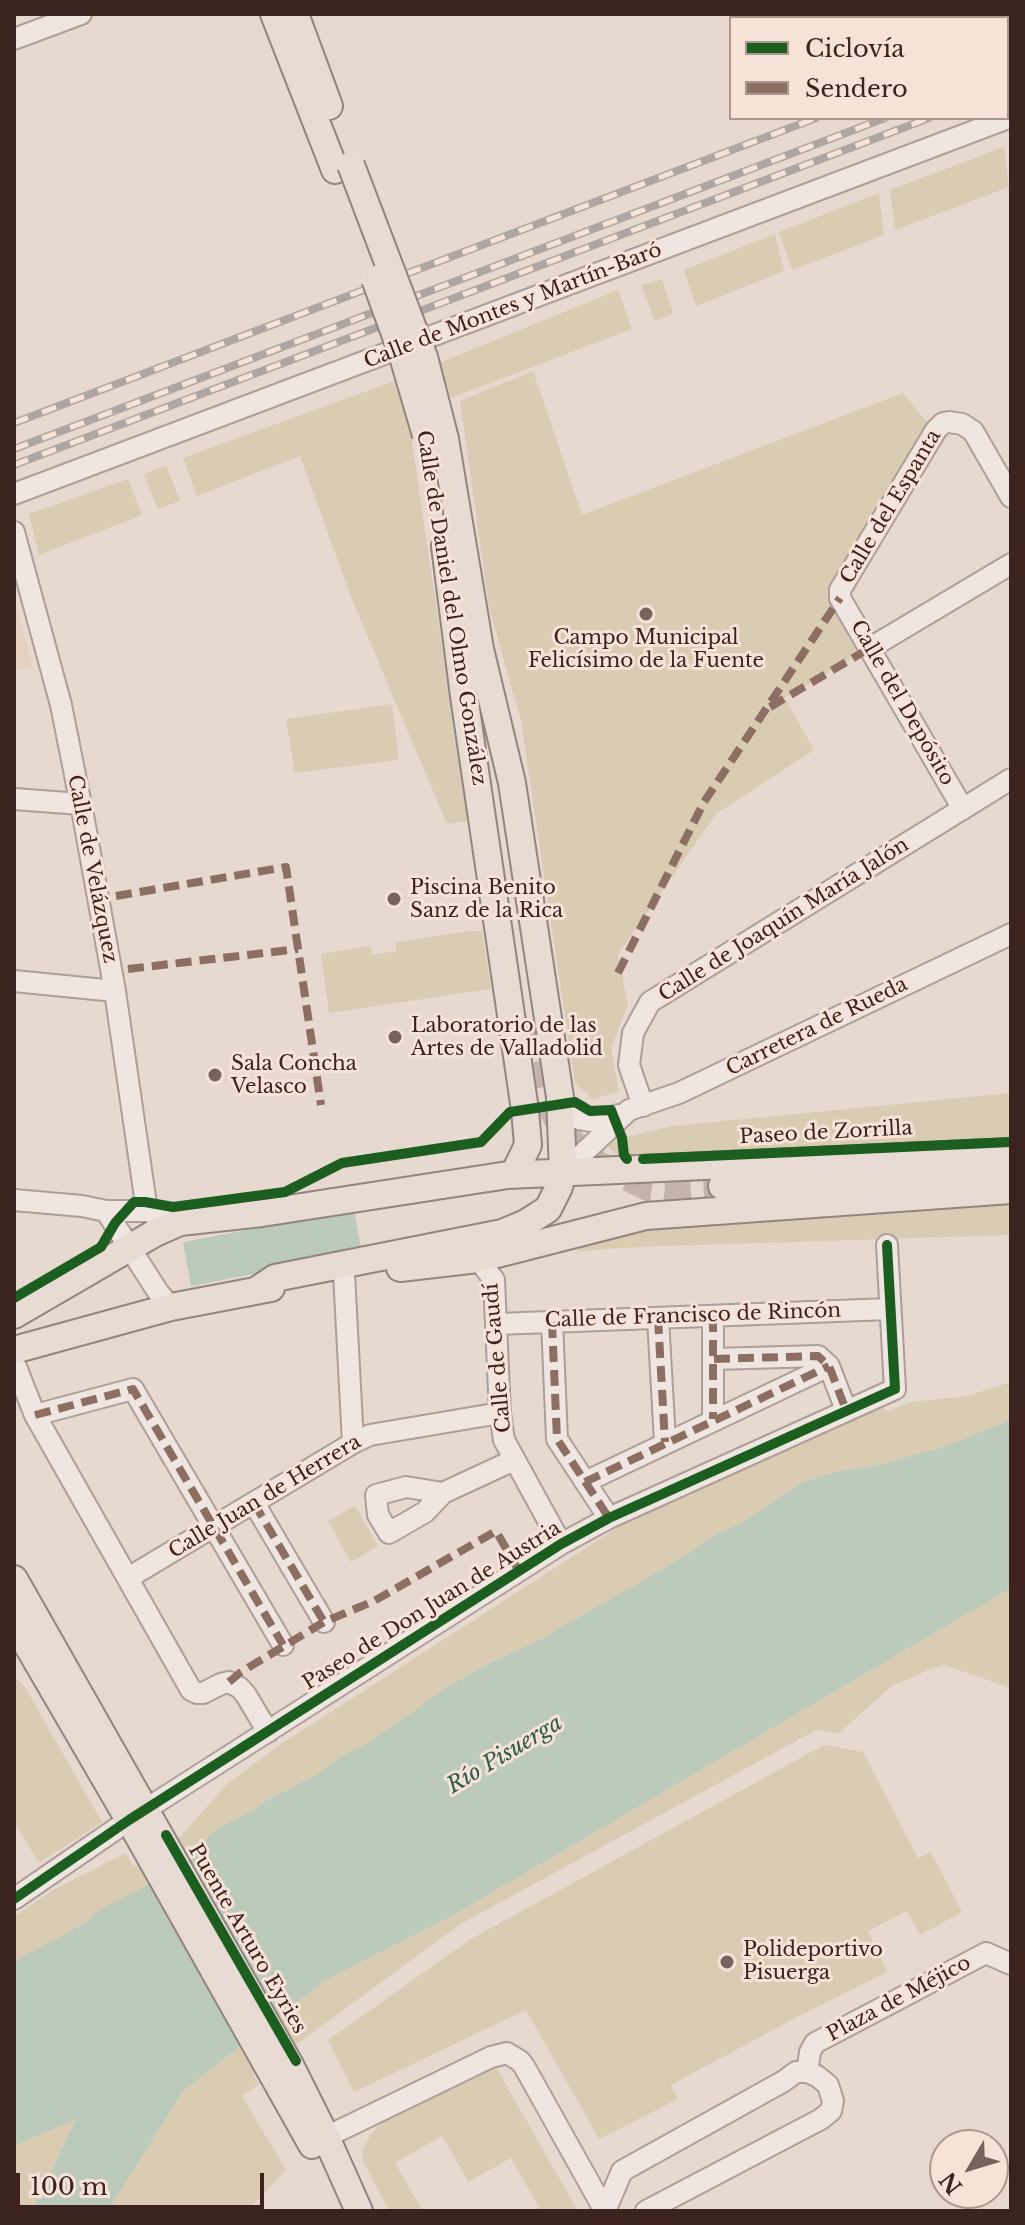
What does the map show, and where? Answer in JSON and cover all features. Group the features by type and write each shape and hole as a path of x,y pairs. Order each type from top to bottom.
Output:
{"main road":[{"name":"Calle de Daniel del Olmo González","path":"274,14 343,168"},
{"name":"Calle de Daniel del Olmo González","path":"295,14 402,353 437,442 480,649 512,783 561,1110 563,1172"},
{"name":"Calle de Daniel del Olmo González","path":"437,442 467,712 525,1110 528,1145 514,1174"},
{"path":"453,605 464,631 498,789 532,1023"},
{"name":"Paseo de Zorrilla","path":"14,1315 130,1247 180,1222 262,1213 514,1174 1011,1152"},
{"path":"257,1290 275,1278 502,1233 548,1209 563,1172"},
{"path":"722,1186 1011,1172"},
{"path":"14,1350 171,1307 344,1274 478,1259 646,1216 1011,1190"},
{"path":"14,1579 136,1815"},
{"path":"14,1622 153,1843 281,2070 326,2137 358,2211"},
{"path":"281,2070 318,2155 358,2211"}],"street":[{"path":"14,39 81,14"},
{"name":"Calle de Montes y Martín-Baró","path":"14,494 1003,120"},
{"name":"Calle del Espanta","path":"840,598 840,590 847,577 943,423 962,424 973,431 1011,497"},
{"name":"Calle de Velázquez","path":"14,532 61,705 81,804 115,991 147,1211"},
{"path":"870,648 1011,564"},
{"name":"Calle del Depósito","path":"840,598 963,809"},
{"name":"Calle de Joaquín María Jalón","path":"643,1106 629,1065 633,1033 650,1002 1011,779"},
{"path":"14,799 81,804"},
{"name":"Carretera de Rueda","path":"561,1110 579,1119 598,1122 679,1093 1011,934"},
{"path":"14,981 115,991"},
{"name":"Carretera de Rueda","path":"563,1172 622,1114"},
{"path":"14,1200 106,1211 147,1211 180,1222"},
{"path":"106,1211 171,1307"},
{"path":"887,1245 889,1309"},
{"name":"Calle de Gaudí","path":"478,1259 494,1280 504,1440 561,1544"},
{"path":"344,1274 353,1443"},
{"name":"Calle de Francisco de Rincón","path":"497,1324 889,1309"},
{"name":"Paseo de Don Juan de Austria","path":"14,1899 136,1815 561,1544 609,1518 895,1389 889,1309"},
{"path":"713,1316 713,1419"},
{"path":"658,1318 665,1442"},
{"path":"552,1322 557,1439 609,1518"},
{"path":"714,1359 818,1356 829,1366 846,1410"},
{"path":"14,1362 35,1415 191,1690 203,1693 229,1682 246,1695 268,1732"},
{"path":"585,1482 829,1366"},
{"path":"35,1415 133,1389 283,1645"},
{"name":"Calle Juan de Herrera","path":"128,1578 370,1435 500,1413"},
{"path":"443,1493 514,1460"},
{"path":"254,1503 324,1622"},
{"name":"Plaza de Méjico","path":"807,2072 810,2052 815,2043 986,1953 1011,1964"},
{"path":"326,2137 491,2057 507,2053 524,2066 605,2211"},
{"path":"581,2166 608,2172 622,2171 796,2072 817,2076 828,2085 833,2101 831,2111 821,2119 646,2211"},
{"path":"605,2211 622,2171"}],"shaded area":[{"path":"1004,147 1009,187 895,230 890,190"},
{"path":"879,193 884,235 792,270 779,232"},
{"path":"775,234 784,271 696,306 684,270"},
{"path":"662,279 673,313 655,321 641,285"},
{"path":"618,290 632,329 451,398 439,363"},
{"path":"533,371 582,515 903,393 927,422 830,588 870,648 785,698 814,750 716,814 618,954 628,1005 611,1048 619,1092 592,1099 575,1083 521,721 489,607 460,401"},
{"path":"397,380 408,415 468,821 447,824 351,597 300,456 197,496 183,458"},
{"path":"166,465 180,501 158,509 144,474"},
{"path":"128,479 142,515 39,555 29,514"},
{"path":"14,599 33,668 14,671"},
{"path":"392,704 399,760 295,773 286,719"},
{"path":"482,931 491,989 329,1013 321,954 370,946 372,955 396,951 396,942"},
{"path":"1011,1093 1011,1139 630,1156 616,1154 608,1144 612,1140 673,1126"},
{"path":"1011,1203 1011,1235 579,1251 580,1244 619,1229"},
{"path":"1011,1382 1011,1420 942,1448 803,1482 743,1522 717,1534 685,1556 541,1639 447,1687 318,1774 218,1828 191,1853 145,1886 14,1961 14,1917 53,1890 126,1853 134,1867 181,1836 227,1784 278,1746 620,1526 827,1430 883,1408 889,1411 911,1402 967,1396"},
{"path":"355,1506 378,1546 351,1562 328,1521"},
{"path":"1011,1588 1011,1688 944,1665 933,1668 892,1686 839,1733 816,1730 459,1925 253,2074 259,2084 242,2096 286,2170 247,2211 108,2211 183,2091 324,1981 452,1916"},
{"path":"14,1676 25,1687 102,1822 39,1863 14,1822"},
{"path":"824,1745 863,1752 918,1858 931,1852 962,1912 920,1935 907,1911 868,1931 887,1972 671,2085 678,2099 599,2139 526,2010 354,2092 328,2040 471,1939"},
{"path":"496,2067 578,2211 532,2211 539,2207 511,2158 468,2182 442,2136 395,2163 423,2211 389,2211 363,2161 363,2149 370,2136 383,2121"},
{"path":"77,2117 32,2211 14,2211 14,2146"}],"water":[{"path":"354,1210 362,1253 191,1286 183,1242"},
{"name":"Río Pisuerga","path":"1011,1420 1011,1588 452,1916 324,1981 183,2091 108,2211 32,2211 76,2119 14,2146 14,1961 145,1886 191,1853 218,1828 318,1774 447,1687 541,1639 685,1556 717,1534 743,1522 803,1482 941,1448"}],"tunnel":[{"path":"532,1023 544,1094 573,1143 598,1164 648,1188 665,1190 722,1186"}],"railway":[{"path":"14,423 811,120"},
{"path":"14,449 880,120"},
{"path":"14,465 924,120"}],"marked path":[{"path":"618,973 704,802 840,598"},
{"path":"770,707 870,648"},
{"path":"116,896 286,867 321,1105"},
{"path":"128,969 298,949"},
{"path":"713,1316 713,1419"},
{"path":"658,1318 665,1442"},
{"path":"552,1322 557,1439 609,1518"},
{"path":"714,1359 818,1356 829,1366 846,1410"},
{"path":"585,1482 829,1366"},
{"path":"35,1415 133,1389 283,1645"},
{"path":"254,1503 324,1622"},
{"path":"229,1682 324,1622 374,1601 496,1531 519,1571"}],"cycle path":[{"path":"14,1298 101,1247 115,1223 134,1202 173,1207 285,1192 342,1163 481,1142 510,1112 575,1102 590,1111 611,1110 627,1159"},
{"path":"643,1159 1011,1142"},
{"path":"14,1899 129,1820 561,1544 609,1518 895,1389 887,1245"},
{"name":"Puente Arturo Eyries","path":"166,1835 296,2061"}],"place":[{"name":"Campo Municipal Felicísimo de la Fuente","path":"646,614"},
{"name":"Piscina Benito Sanz de la Rica","path":"394,899"},
{"name":"Laboratorio de las Artes de Valladolid","path":"395,1037"},
{"name":"Sala Concha Velasco","path":"215,1075"},
{"name":"Polideportivo Pisuerga","path":"727,1962"}]}
